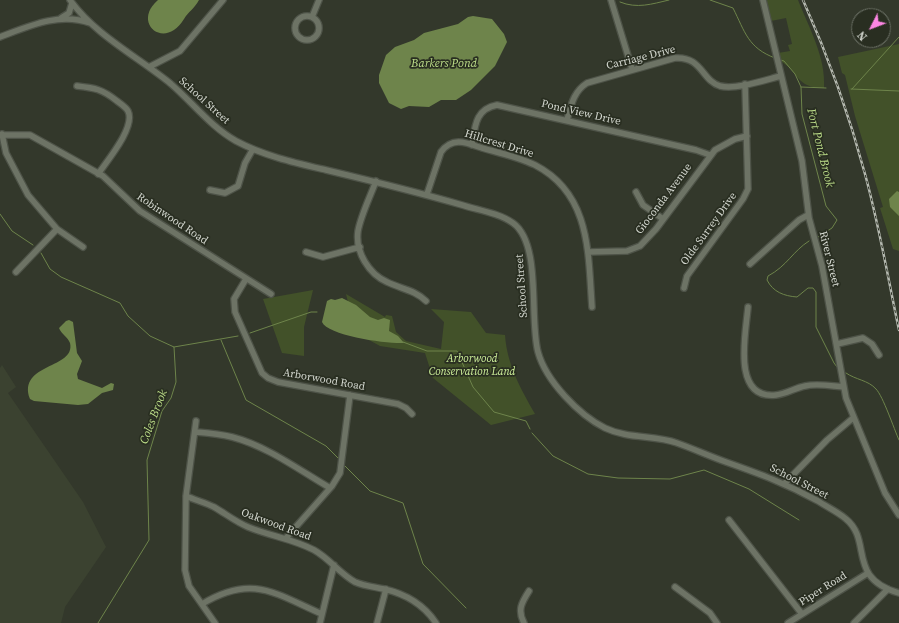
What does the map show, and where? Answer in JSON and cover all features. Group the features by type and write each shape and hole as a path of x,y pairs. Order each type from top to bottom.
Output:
{"street":[{"path":"149,67 180,51 223,0"},
{"path":"312,17 319,0"},
{"path":"611,0 632,69"},
{"name":"River Street","path":"763,0 803,166 808,215 822,266 844,387 853,418 885,493 899,515"},
{"path":"0,37 33,25 61,18 70,12 71,2"},
{"name":"School Street","path":"71,2 92,24 179,91 221,130 253,149 324,170 427,194 505,218 515,224 523,233 531,254 534,325 540,359 547,374 558,388 595,423 613,432 673,441 785,483 839,513 850,522 856,532 862,558 868,573 876,582 899,593"},
{"path":"304,16 312,17 318,25 318,34 310,40 300,39 294,31 296,22 304,16"},
{"path":"61,18 80,20 92,24"},
{"name":"Carriage Drive","path":"567,120 574,96 583,85 594,80 675,58 683,58 693,62 719,86 745,84 781,76"},
{"name":"Olde Surrey Drive","path":"684,288 687,276 747,192 745,84"},
{"path":"77,86 105,91 128,110 130,116 124,135 98,174"},
{"name":"Pond View Drive","path":"472,145 479,115 484,109 492,106 501,106 696,150 710,155"},
{"path":"1,135 6,153 23,187 57,229 83,247"},
{"name":"Robinwood Road","path":"1,135 30,135 109,180 140,211 271,294"},
{"name":"Gioconda Avenue","path":"588,252 621,252 637,248 647,240 710,155 721,146 747,136"},
{"name":"Hillcrest Drive","path":"427,194 440,155 445,147 454,142 472,145 533,165 558,182 569,196 579,213 585,228 592,307"},
{"path":"210,190 225,193 238,186 245,163 253,149"},
{"path":"376,181 358,232 363,258 374,273 390,284 412,291 426,301"},
{"path":"636,192 643,204 663,219"},
{"path":"750,264 799,220 808,215"},
{"path":"16,272 57,229"},
{"path":"306,252 323,257 360,247"},
{"name":"Arborwood Road","path":"246,279 235,296 234,306 262,373 275,381 398,404 412,414"},
{"path":"748,307 744,366 747,379 758,390 772,395 810,385 844,387"},
{"path":"837,344 862,338 872,344 879,355"},
{"path":"286,538 337,479 341,469 350,395"},
{"path":"785,483 827,440 853,418"},
{"path":"196,421 196,432 186,496 186,575 189,586 215,623"},
{"path":"196,432 231,436 244,441 268,452 330,488"},
{"name":"Oakwood Road","path":"186,496 213,507 241,524 256,530 286,538 323,555 346,576 356,582 386,589 412,600 421,606 436,623"},
{"path":"729,520 802,614"},
{"path":"320,623 334,565"},
{"name":"Piper Road","path":"788,623 868,573"},
{"path":"675,587 710,613 718,623"},
{"path":"202,604 228,590 255,588 276,594 322,614"},
{"path":"377,623 386,589"},
{"path":"854,623 888,589"},
{"path":"524,623 521,618 520,607 529,591"}],"shaded area":[{"path":"2,365 16,387 8,393 83,502 106,547 65,607 61,623 0,623 0,368"}],"green space":[{"path":"766,0 798,0 820,54 824,76 824,88 808,85 803,82 780,61 778,53 790,51 788,45 792,44 786,18 771,21"},
{"path":"899,44 899,251 893,249 880,208 883,207 855,116 845,75 842,73 838,57 880,48 891,48 891,46"},
{"path":"313,290 304,327 304,356 282,353 263,299"},
{"name":"Arborwood Conservation Land","path":"346,294 385,317 386,315 392,316 396,332 406,341 441,349 444,322 431,309 471,312 486,333 505,335 506,346 512,367 535,414 491,425 433,378 425,353 380,346 336,322 348,302"}],"water":[{"path":"158,0 199,0 176,28 168,33 160,33 149,25 148,17 151,9"},
{"name":"Barkers Pond","path":"473,16 492,19 504,34 507,42 495,66 471,90 456,100 441,100 429,107 409,106 401,109 389,103 379,83 379,75 386,55 395,47 414,40 424,33 458,24 468,17"},
{"path":"897,191 899,192 899,216 890,207 889,199"},
{"path":"342,298 356,305 370,317 378,320 384,318 390,320 389,331 398,336 404,343 359,338 346,335 327,327 322,322 327,301"},
{"path":"69,320 73,322 77,353 82,361 77,374 78,379 102,388 111,383 114,384 113,390 102,393 88,404 78,405 34,401 30,399 28,387 32,379 39,372 64,358 69,351 70,343 59,328"}],"waterway":[{"name":"Fort Pond Brook","path":"620,2 638,5 669,0"},
{"name":"Fort Pond Brook","path":"710,0 733,8 744,32 753,44 766,54 775,58"},
{"path":"852,89 899,37"},
{"name":"Fort Pond Brook","path":"780,60 784,61 795,74 801,87 802,114 826,206 837,220 832,228 818,237"},
{"path":"801,87 826,88"},
{"path":"851,89 899,91"},
{"name":"Coles Brook","path":"0,214 12,231 33,245"},
{"name":"Fort Pond Brook","path":"809,241 780,268 768,276 767,280 772,288 779,293 797,297 808,288 813,288 816,292 816,327 837,367"},
{"name":"Coles Brook","path":"41,253 50,269 61,277 120,303 128,316 150,336 174,347 176,382 171,398 162,411 147,460 149,540 98,623"},
{"path":"250,333 311,312 317,312"},
{"path":"174,347 238,336"},
{"path":"221,340 246,400 326,446 338,458"},
{"path":"403,342 427,351 457,351 473,387 494,412 526,421 530,429"},
{"name":"Fort Pond Brook","path":"846,373 873,386 876,389 885,405 899,440"},
{"path":"532,433 553,456 588,474 618,478 670,479 704,470 749,489 799,520"},
{"path":"345,466 370,491 403,503 423,564 466,608"}],"railway":[{"path":"803,0 821,42 859,152 875,213 899,330"}]}
